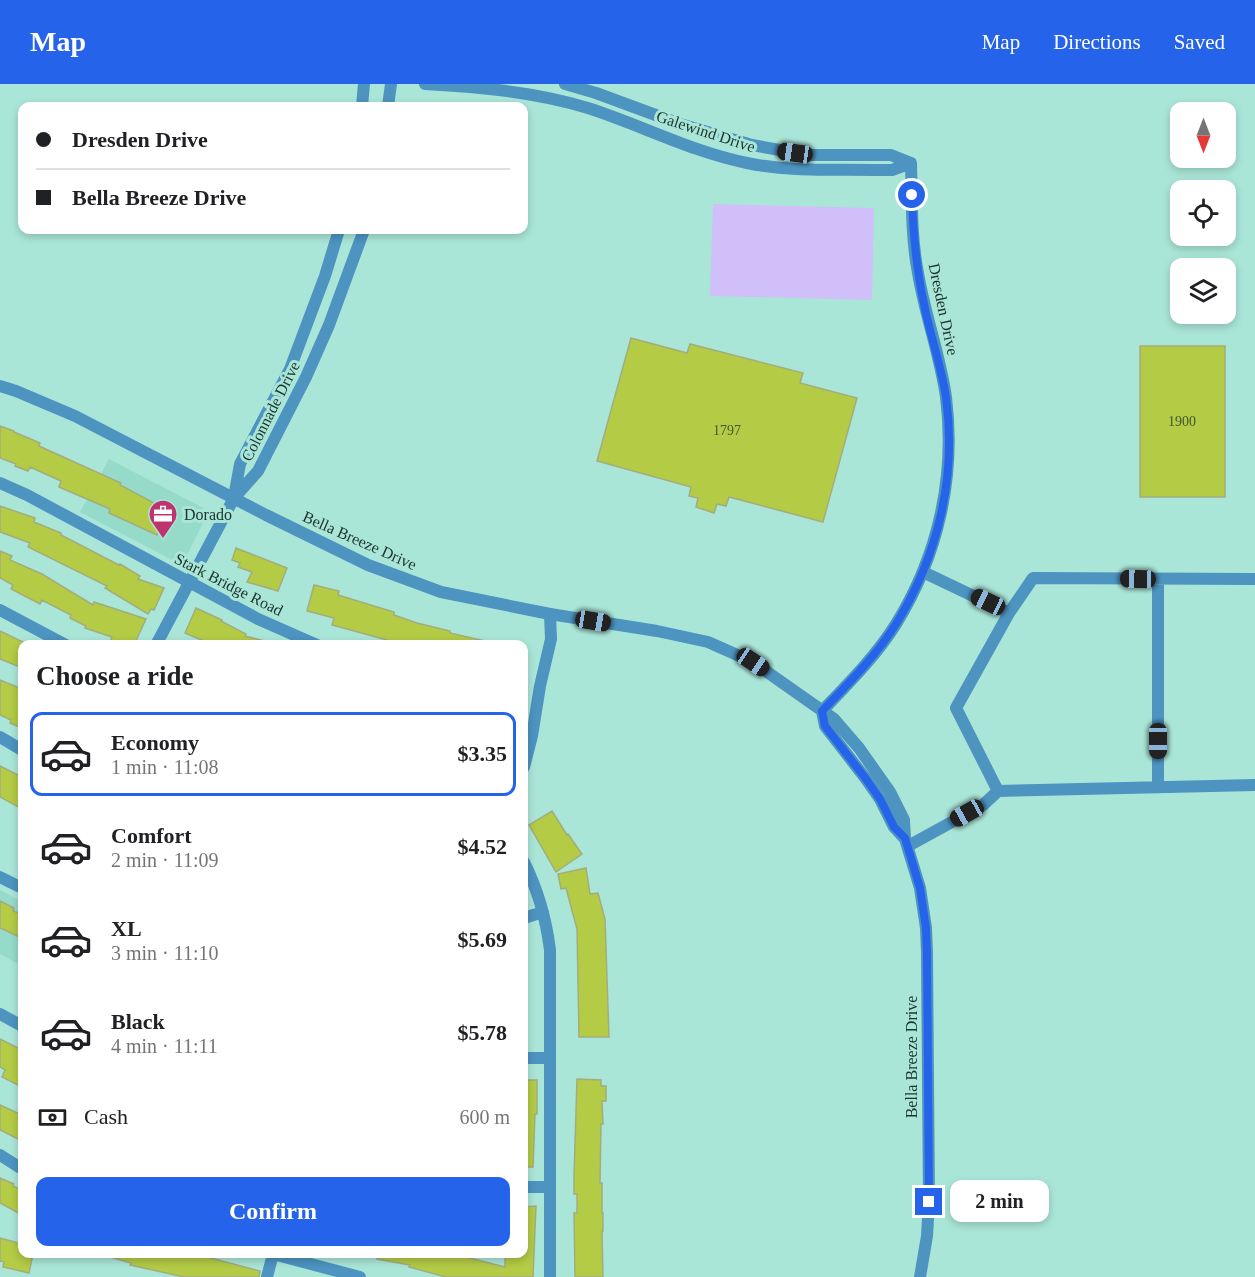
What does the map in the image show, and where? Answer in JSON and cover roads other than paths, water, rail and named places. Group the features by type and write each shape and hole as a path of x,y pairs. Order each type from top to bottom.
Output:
{"street":[{"path":"362,102 364,84"},
{"path":"389,102 391,84"},
{"name":"Galewind Drive","path":"425,84 514,92 554,99 589,108 674,141 746,163 782,169 892,170 911,164"},
{"name":"Galewind Drive","path":"565,84 689,127 752,145 808,155 891,155 911,164"},
{"name":"Dresden Drive","path":"822,711 873,655 895,625 923,572 946,492 949,434 942,376 917,269 912,226 911,164"},
{"name":"Colonnade Drive","path":"234,498 240,464 290,369 325,276 338,234"},
{"name":"Colonnade Drive","path":"234,498 258,471 306,377 329,325 363,234"},
{"name":"Bella Breeze Drive","path":"0,386 75,416 368,565 441,592 708,642 753,662 822,711 825,726 880,799 894,827 906,842 920,888 926,936 928,1221 920,1277"},
{"name":"Stark Bridge Road","path":"0,483 27,495 258,619 305,640"},
{"path":"159,640 234,498"},
{"path":"923,572 1009,613"},
{"path":"998,791 956,708 1009,613 1033,578 1255,579"},
{"path":"1158,579 1158,787"},
{"path":"0,610 57,640"},
{"path":"528,752 551,639 550,614"},
{"path":"528,707 537,708"},
{"path":"0,737 18,748"},
{"path":"906,842 983,805 998,791 1255,785"},
{"path":"528,870 537,888 550,950 550,1277"},
{"path":"0,877 18,886"},
{"path":"528,917 543,912"},
{"path":"0,1014 18,1024"},
{"path":"528,1058 550,1058"},
{"path":"0,1155 18,1166"},
{"path":"528,1186 550,1186"},
{"path":"267,1277 272,1258"},
{"path":"288,1258 360,1277"}],"place":[{"name":"Dorado","path":"163,540"}]}
